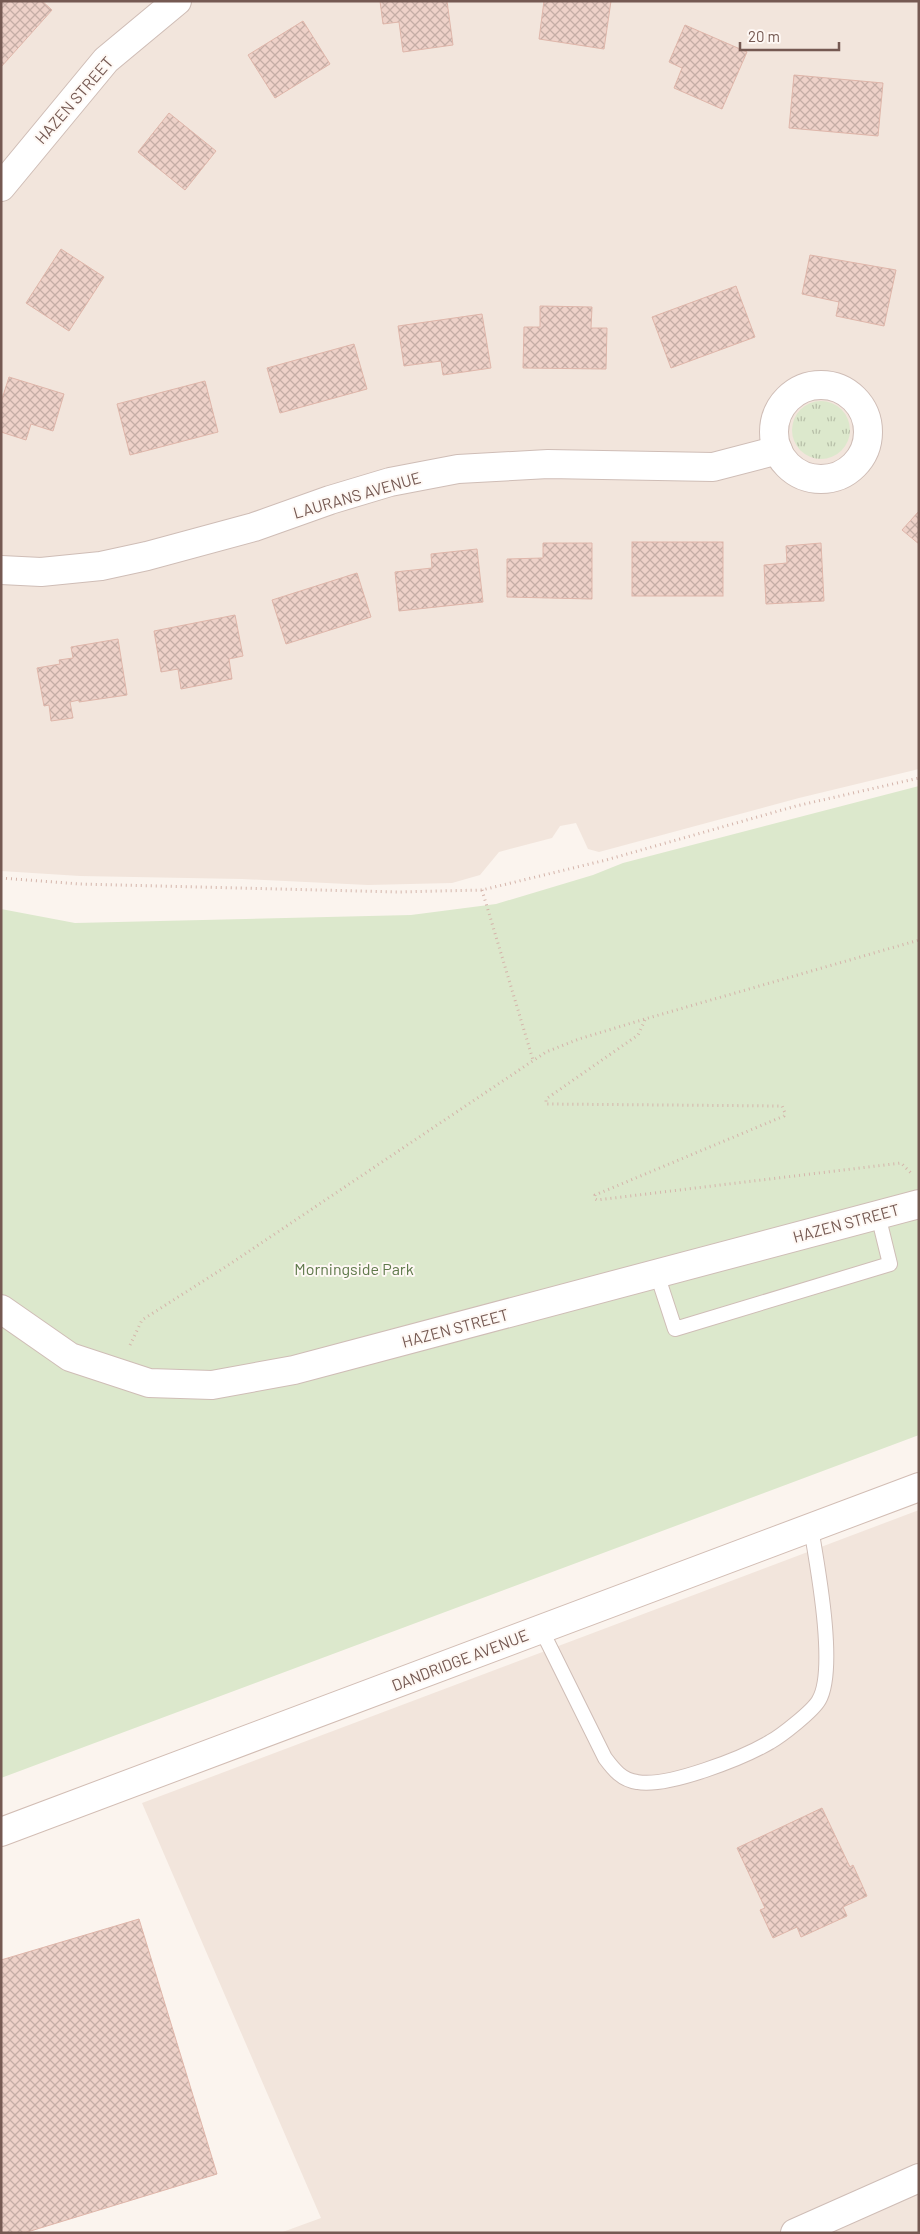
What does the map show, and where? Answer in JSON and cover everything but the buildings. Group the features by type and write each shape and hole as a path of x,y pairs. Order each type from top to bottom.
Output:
{"street":[{"name":"HAZEN STREET","path":"1,187 106,60 177,1"},
{"name":"LAURANS AVENUE","path":"1,570 41,572 101,566 147,556 254,527 390,482 458,469 548,464 713,467 778,450"},
{"name":"HAZEN STREET","path":"1,1309 70,1357 149,1383 212,1385 294,1370 919,1204"},
{"name":"DANDRIDGE AVENUE","path":"1,1832 919,1487"},
{"path":"794,2233 919,2178"}],"lane":[{"path":"657,1274 675,1329 890,1264 878,1214"},
{"path":"541,1629 605,1758 618,1775 637,1782 658,1783 705,1770 770,1742 799,1720 819,1701 826,1678 825,1642 811,1528"}],"path":[{"path":"1,878 80,884 398,892 482,890 606,860 796,806 919,778"},
{"path":"482,890 533,1060"},
{"path":"116,1372 142,1320 230,1264 546,1052 579,1039 645,1019 919,940"},
{"path":"645,1019 638,1035 546,1099 546,1104 782,1106 785,1113 784,1116 595,1195 594,1197 597,1200 901,1163 913,1175"}],"shaded area":[{"path":"1,1 919,1 919,769 799,798 599,852 588,849 576,823 560,826 552,838 499,852 480,875 452,883 368,885 242,879 80,876 1,871"},
{"path":"919,1510 919,2233 280,2233 321,2218 142,1803"}],"green space":[{"path":"815,401 827,401 837,405 846,414 850,436 842,451 827,459 815,459 805,455 796,446 792,436 792,424 796,414 805,405"},
{"name":"Morningside Park","path":"919,786 919,1435 1,1778 1,909 75,923 411,915 496,904 593,875 623,863"}]}
